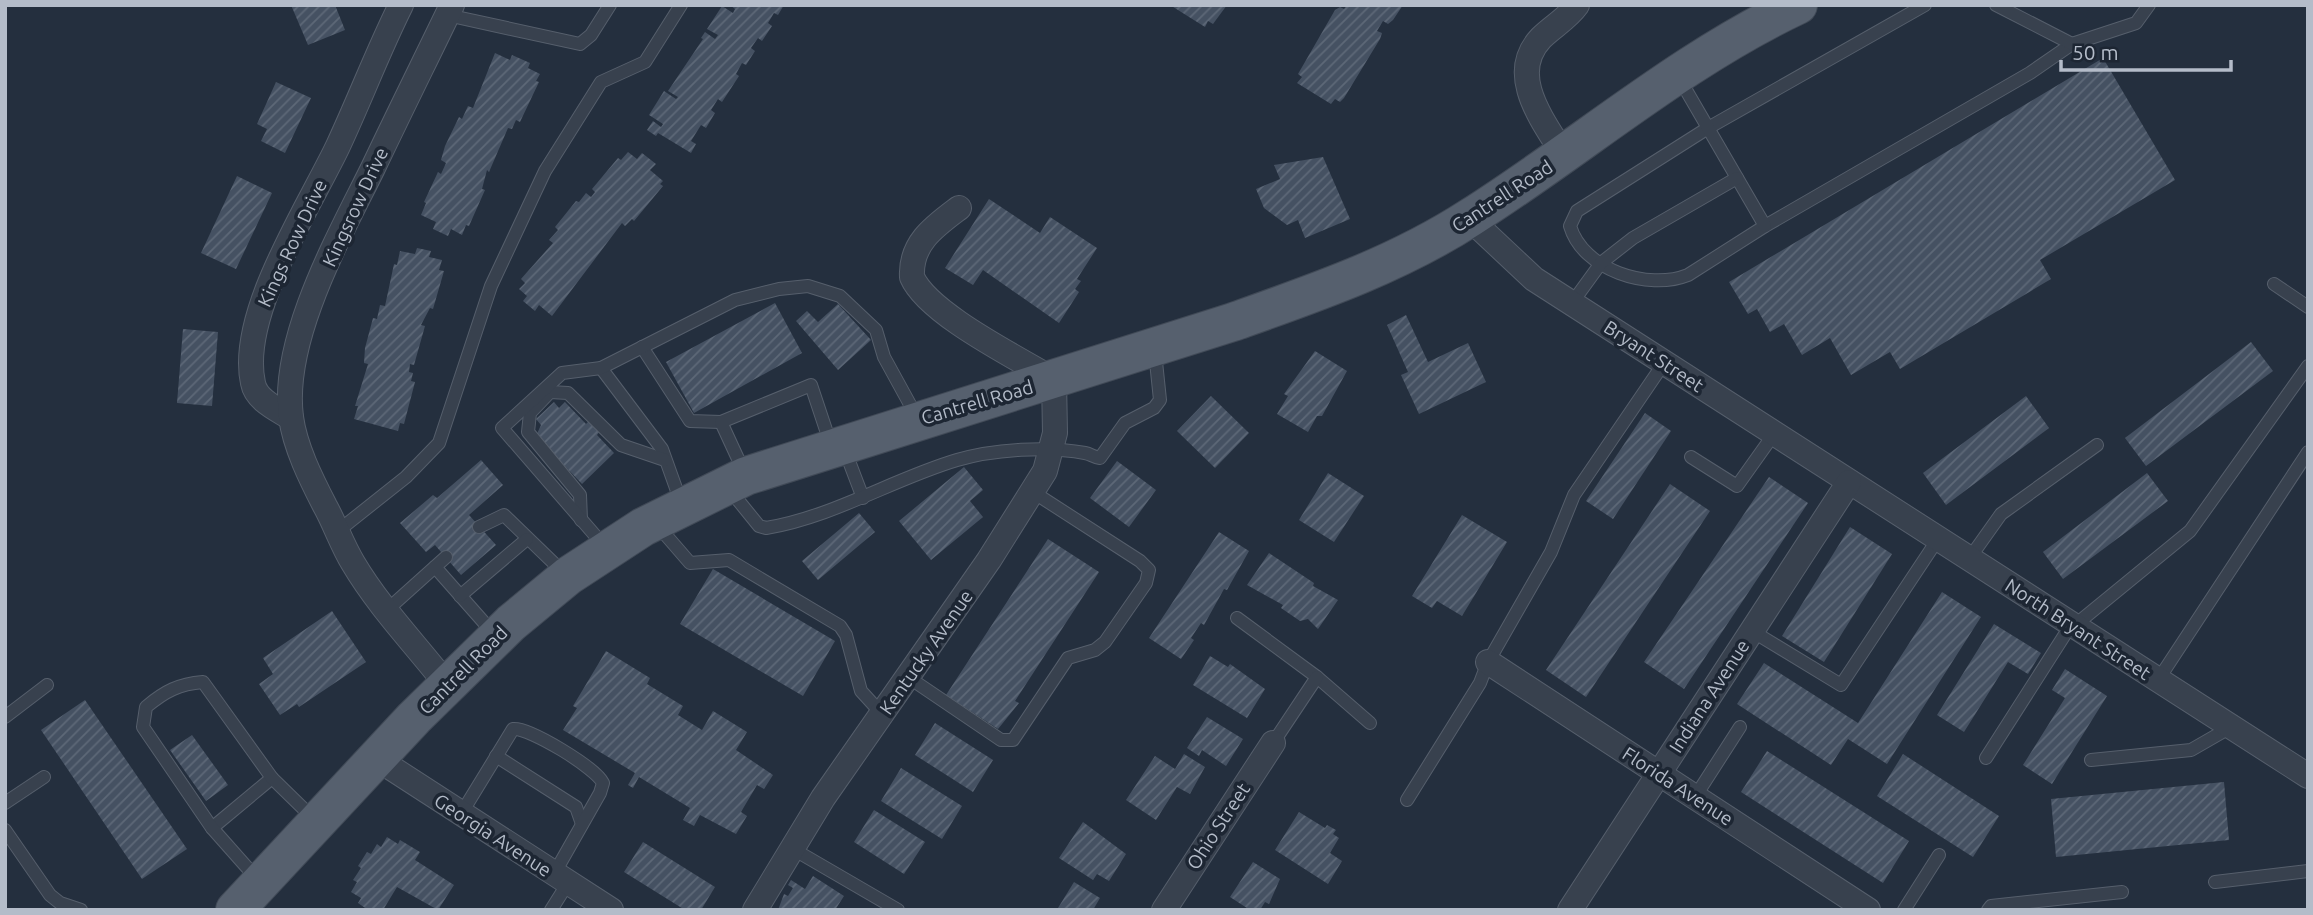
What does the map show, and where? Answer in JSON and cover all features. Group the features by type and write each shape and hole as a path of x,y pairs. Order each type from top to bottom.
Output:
{"main road":[{"name":"Cantrell Road","path":"251,897 376,758 497,636 568,576 668,513 736,481 918,419 1054,380 1155,347 1364,273 1407,254 1469,218 1738,36 1798,5"}],"street":[{"name":"Kings Row Drive","path":"291,418 268,403 253,384 251,365 259,312 401,5"},
{"path":"1564,155 1533,104 1527,85 1527,67 1532,52 1541,39 1577,5"},
{"name":"Kingsrow Drive","path":"291,418 292,363 307,314 346,222 450,10"},
{"path":"959,208 930,229 920,242 911,268 916,286 950,317 1054,380"},
{"name":"Bryant Street","path":"1469,218 1513,263 1849,482"},
{"name":"Kentucky Avenue","path":"755,910 823,798 1033,492 1053,452 1054,380"},
{"path":"291,418 312,481 353,562 387,610 447,685"},
{"name":"North Bryant Street","path":"1849,482 2308,776"},
{"name":"Indiana Avenue","path":"1570,910 1849,482"},
{"name":"Florida Avenue","path":"1488,662 1868,910"},
{"name":"Ohio Street","path":"1164,910 1273,743"},
{"name":"Georgia Avenue","path":"376,758 611,910"}],"lane":[{"path":"450,10 580,44 591,35 610,5"},
{"path":"338,531 406,477 439,443 491,286 545,172 601,82 645,62 681,5"},
{"path":"1926,5 1708,128 1577,211 1570,226 1574,240 1583,251 1601,263 1648,281 1675,281 2030,73 2072,44 2136,23 2149,5"},
{"path":"1996,5 2072,44"},
{"path":"1678,76 1765,226"},
{"path":"1572,303 1601,263 1633,238 1737,178"},
{"path":"2274,284 2308,307"},
{"path":"607,549 502,428 562,373 601,368 735,300 779,289 808,286 841,296 876,330 884,357 918,419"},
{"path":"642,347 690,421 721,422 811,385 863,498"},
{"path":"721,422 736,481 762,528 863,498 957,460 1005,451 1082,453 1100,458 1125,423 1154,408 1162,396 1155,347"},
{"path":"1407,800 1480,683 1488,662 1551,552 1574,495 1664,363"},
{"path":"1986,758 2073,625 2190,531 2308,366"},
{"path":"601,368 662,449 668,513 690,563 729,560 840,626 846,635 861,691 882,714"},
{"path":"581,520 580,495 528,432 530,413 550,392 568,393 621,445 665,460"},
{"path":"1691,457 1737,485 1774,434"},
{"path":"1969,559 2001,514 2096,445"},
{"path":"2158,680 2308,452"},
{"path":"908,677 1000,740 1013,740 1068,658 1095,650 1105,642 1146,583 1149,570 1140,561 1033,492"},
{"path":"479,527 504,515 568,576"},
{"path":"460,596 527,539"},
{"path":"1752,631 1841,685 1938,539"},
{"path":"387,610 446,557"},
{"path":"435,567 497,636"},
{"path":"1237,618 1317,677 1370,723"},
{"path":"1273,743 1317,677"},
{"path":"251,897 212,828 143,727 146,707 164,692 183,684 203,682 272,778 317,822"},
{"path":"5,718 47,685"},
{"path":"1695,797 1740,727"},
{"path":"2091,760 2191,750 2231,727"},
{"path":"461,814 510,732 518,728 531,732 593,771 603,783 582,824 551,910"},
{"path":"496,756 576,807 582,824"},
{"path":"5,803 44,777"},
{"path":"212,828 272,778"},
{"path":"5,830 50,895 60,903 81,910"},
{"path":"793,849 898,910"},
{"path":"1904,910 1939,855"},
{"path":"2214,882 2308,871"},
{"path":"1988,910 1991,906 2122,892"}],"building":[{"path":"291,5 335,5 345,30 308,45"},
{"path":"730,5 784,5 778,15 774,13 768,23 772,26 762,41 758,38 751,48 755,51 746,65 742,63 736,74 739,76 722,102 718,99 711,110 715,113 706,128 701,125 691,141 696,144 691,153 658,133 656,136 647,130 653,121 661,127 663,124 649,115 664,91 676,99 678,97 668,91 705,32 715,39 718,35 707,29 722,6 733,13 735,9"},
{"path":"1170,5 1227,5 1213,24 1208,21 1205,27"},
{"path":"1347,5 1403,5 1388,24 1383,21 1377,31 1382,33 1380,39 1344,98 1340,102 1335,99 1331,104 1297,83 1302,77 1298,74 1335,10 1340,7 1344,9"},
{"path":"495,53 510,60 512,55 530,63 528,68 540,74 536,81 539,82 520,122 516,120 512,129 508,128 489,172 487,170 482,189 485,190 469,226 466,225 462,235 451,229 448,236 433,229 436,222 421,215 426,203 424,202 438,172 441,174 446,163 441,160 445,146 459,117 462,119 468,106 473,108"},
{"path":"2103,58 2175,180 2040,260 2051,279 1900,369 1890,352 1851,375 1830,338 1802,355 1784,324 1770,332 1757,309 1748,314 1729,282"},
{"path":"276,82 311,98 285,153 261,141 267,129 257,124"},
{"path":"628,152 637,159 642,153 656,164 650,170 663,181 660,184 663,186 634,221 632,219 625,226 622,223 552,316 539,305 535,311 523,301 527,296 519,289 525,283 521,279 553,243 549,240 558,230 555,227 576,201 579,202 586,193 591,197 595,192 592,189 618,158 621,160"},
{"path":"1323,157 1350,219 1305,238 1298,220 1287,225 1264,208 1256,189 1280,179 1274,165"},
{"path":"237,176 272,193 236,269 201,253"},
{"path":"989,199 1040,233 1050,217 1097,248 1077,279 1081,281 1075,289 1079,292 1059,323 983,270 973,285 945,268"},
{"path":"417,248 431,251 429,257 442,260 439,270 444,271 433,309 430,308 421,325 425,326 414,365 410,364 409,372 413,373 411,381 415,382 404,424 400,423 398,431 354,419 358,406 355,406 368,364 364,363 365,348 373,318 377,319 380,305 385,306 394,264 397,265 400,251 415,254"},
{"path":"775,303 802,353 694,413 666,362"},
{"path":"838,304 871,340 838,370 796,321 807,311 818,322"},
{"path":"1406,315 1428,362 1468,343 1486,382 1419,414 1401,375 1408,372 1387,325"},
{"path":"183,329 218,332 212,406 177,403"},
{"path":"2251,342 2273,371 2146,466 2125,438"},
{"path":"1315,351 1347,371 1322,416 1317,416 1308,432 1277,414 1288,396 1284,394"},
{"path":"1211,396 1249,433 1215,468 1177,431"},
{"path":"2026,396 2049,428 1946,505 1923,473"},
{"path":"554,402 559,408 565,402 586,424 590,420 600,431 597,435 614,453 582,484 536,436 541,425 536,419"},
{"path":"1645,413 1671,431 1613,519 1586,501"},
{"path":"481,460 503,485 469,515 496,545 461,575 435,545 426,552 400,523 433,495 437,498"},
{"path":"1117,461 1156,490 1129,527 1090,498"},
{"path":"964,467 983,490 970,501 983,517 931,560 899,521"},
{"path":"1328,473 1364,496 1334,542 1299,520"},
{"path":"2147,473 2168,501 2063,579 2043,552"},
{"path":"1769,477 1808,503 1684,689 1644,662"},
{"path":"1670,484 1710,511 1586,697 1546,670"},
{"path":"859,513 875,532 818,580 802,561"},
{"path":"1462,515 1507,542 1462,616 1437,601 1432,608 1412,596"},
{"path":"1850,527 1892,554 1824,662 1782,636"},
{"path":"1219,532 1249,551 1204,625 1201,623 1191,638 1194,640 1181,659 1149,638"},
{"path":"1048,539 1099,572 1015,701 1019,703 998,729 946,695"},
{"path":"1269,553 1314,583 1313,586 1338,600 1318,629 1308,619 1300,621 1281,608 1283,605 1247,585"},
{"path":"713,569 835,641 803,696 680,624"},
{"path":"1942,592 1981,617 1887,764 1848,739 1831,765 1737,704 1764,663 1858,723"},
{"path":"332,611 366,662 299,707 297,704 280,715 259,684 273,674 263,658"},
{"path":"1994,624 2041,653 2028,674 2008,662 1964,732 1937,715"},
{"path":"606,651 650,678 647,684 683,706 678,715 702,730 713,711 747,732 736,750 773,775 764,789 757,785 741,812 747,816 736,834 700,815 694,826 683,820 690,808 639,777 633,788 628,785 635,773 563,730 577,708 573,706"},
{"path":"1210,656 1228,667 1230,664 1265,689 1247,718 1193,685"},
{"path":"2065,669 2107,696 2052,784 2023,765 2065,698 2052,690"},
{"path":"85,700 187,849 142,879 41,730"},
{"path":"1207,717 1243,739 1226,766 1202,750 1199,756 1187,748"},
{"path":"935,723 993,760 973,792 915,755"},
{"path":"192,735 228,785 206,801 170,750"},
{"path":"1767,751 1909,841 1883,883 1741,792"},
{"path":"1184,754 1205,767 1190,794 1177,787 1156,820 1126,800 1155,756 1175,769"},
{"path":"1903,754 1999,816 1973,857 1877,796"},
{"path":"901,768 962,806 942,839 881,801"},
{"path":"2224,782 2229,840 2056,857 2051,799"},
{"path":"874,810 925,842 904,874 854,842"},
{"path":"1299,812 1325,828 1327,825 1336,830 1333,834 1339,838 1330,853 1342,861 1328,884 1275,850"},
{"path":"1083,822 1126,854 1109,881 1097,874 1093,880 1059,858"},
{"path":"387,837 398,844 400,840 420,852 415,860 454,885 438,910 397,887 383,910 368,910 358,903 361,898 351,892 357,882 353,880 361,868 358,866 367,852 371,854 377,844 381,847"},
{"path":"643,842 715,887 701,910 685,910 624,872"},
{"path":"1253,862 1280,879 1269,904 1265,902 1260,910 1250,910 1230,897"},
{"path":"813,876 844,896 835,910 778,910 784,894 788,896 793,888 788,885 791,880 805,889"},
{"path":"1074,882 1100,898 1093,910 1058,908"}]}
